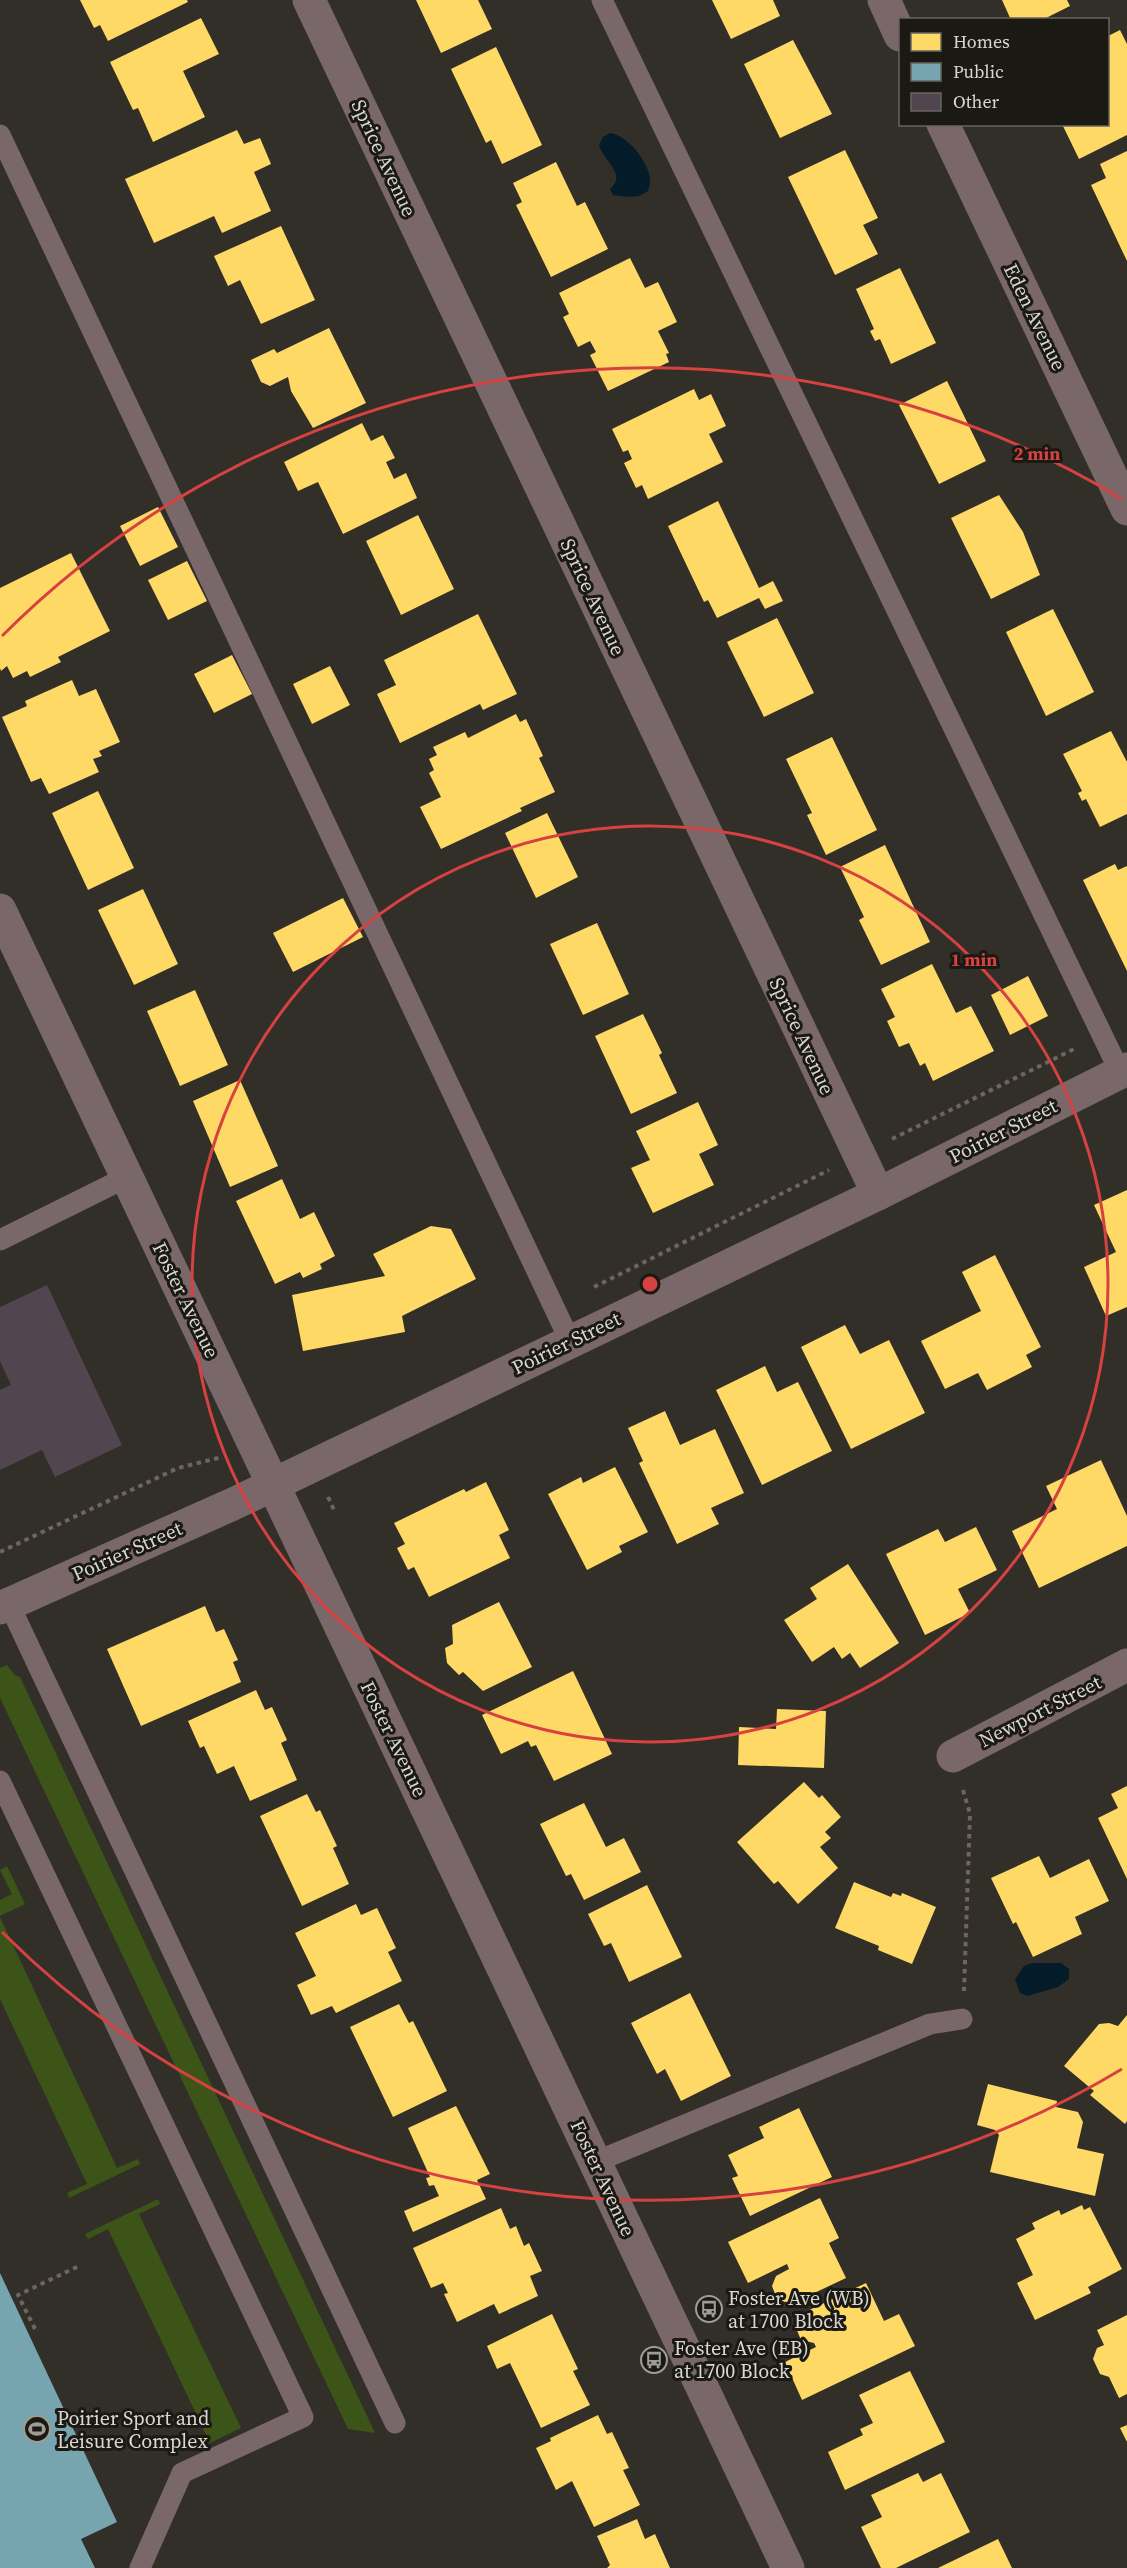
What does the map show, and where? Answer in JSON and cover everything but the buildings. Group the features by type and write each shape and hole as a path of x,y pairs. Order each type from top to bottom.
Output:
{"street":[{"name":"Sprice Avenue","path":"309,0 878,1194"},
{"path":"884,0 899,33"},
{"name":"Eden Avenue","path":"944,126 1127,509"},
{"name":"Foster Avenue","path":"0,910 788,2568"},
{"name":"Poirier Street","path":"4,1606 273,1484 878,1194 1123,1070"},
{"name":"Newport Street","path":"953,1756 1127,1665"}],"lane":[{"path":"602,0 1102,1035 1123,1070"},
{"path":"0,135 570,1341"},
{"path":"0,1240 127,1178"},
{"path":"4,1606 395,2423"},
{"path":"0,1781 303,2417 182,2473 140,2568"},
{"path":"595,2162 930,2024 962,2019"}],"path":[{"path":"890,1140 1102,1035"},
{"path":"0,1552 178,1468 215,1460"},
{"path":"953,1756 970,1814 962,2019"},
{"path":"34,2329 18,2295 81,2265"}],"green space":[{"path":"7,1665 15,1675 20,1677 375,2433 348,2429 0,1698 0,1668"},
{"path":"7,1866 25,1904 0,1916 0,1900 12,1894 0,1870"},
{"path":"0,1917 117,2168 138,2159 140,2164 69,2198 67,2193 87,2184 0,1999"},
{"path":"158,2199 160,2204 139,2214 241,2428 210,2443 108,2229 88,2239 85,2234"}],"water":[{"path":"610,133 630,143 645,163 650,184 648,191 639,196 613,195 610,189 615,183 615,172 599,145 603,137"},
{"path":"1032,1963 1061,1963 1069,1969 1069,1979 1058,1987 1027,1996 1020,1993 1015,1979 1024,1966"}],"place":[{"name":"Foster Ave (WB) at 1700 Block","path":"709,2309"},
{"name":"Foster Ave (EB) at 1700 Block","path":"654,2360"},
{"name":"Poirier Sport and Leisure Complex","path":"37,2429"}]}
